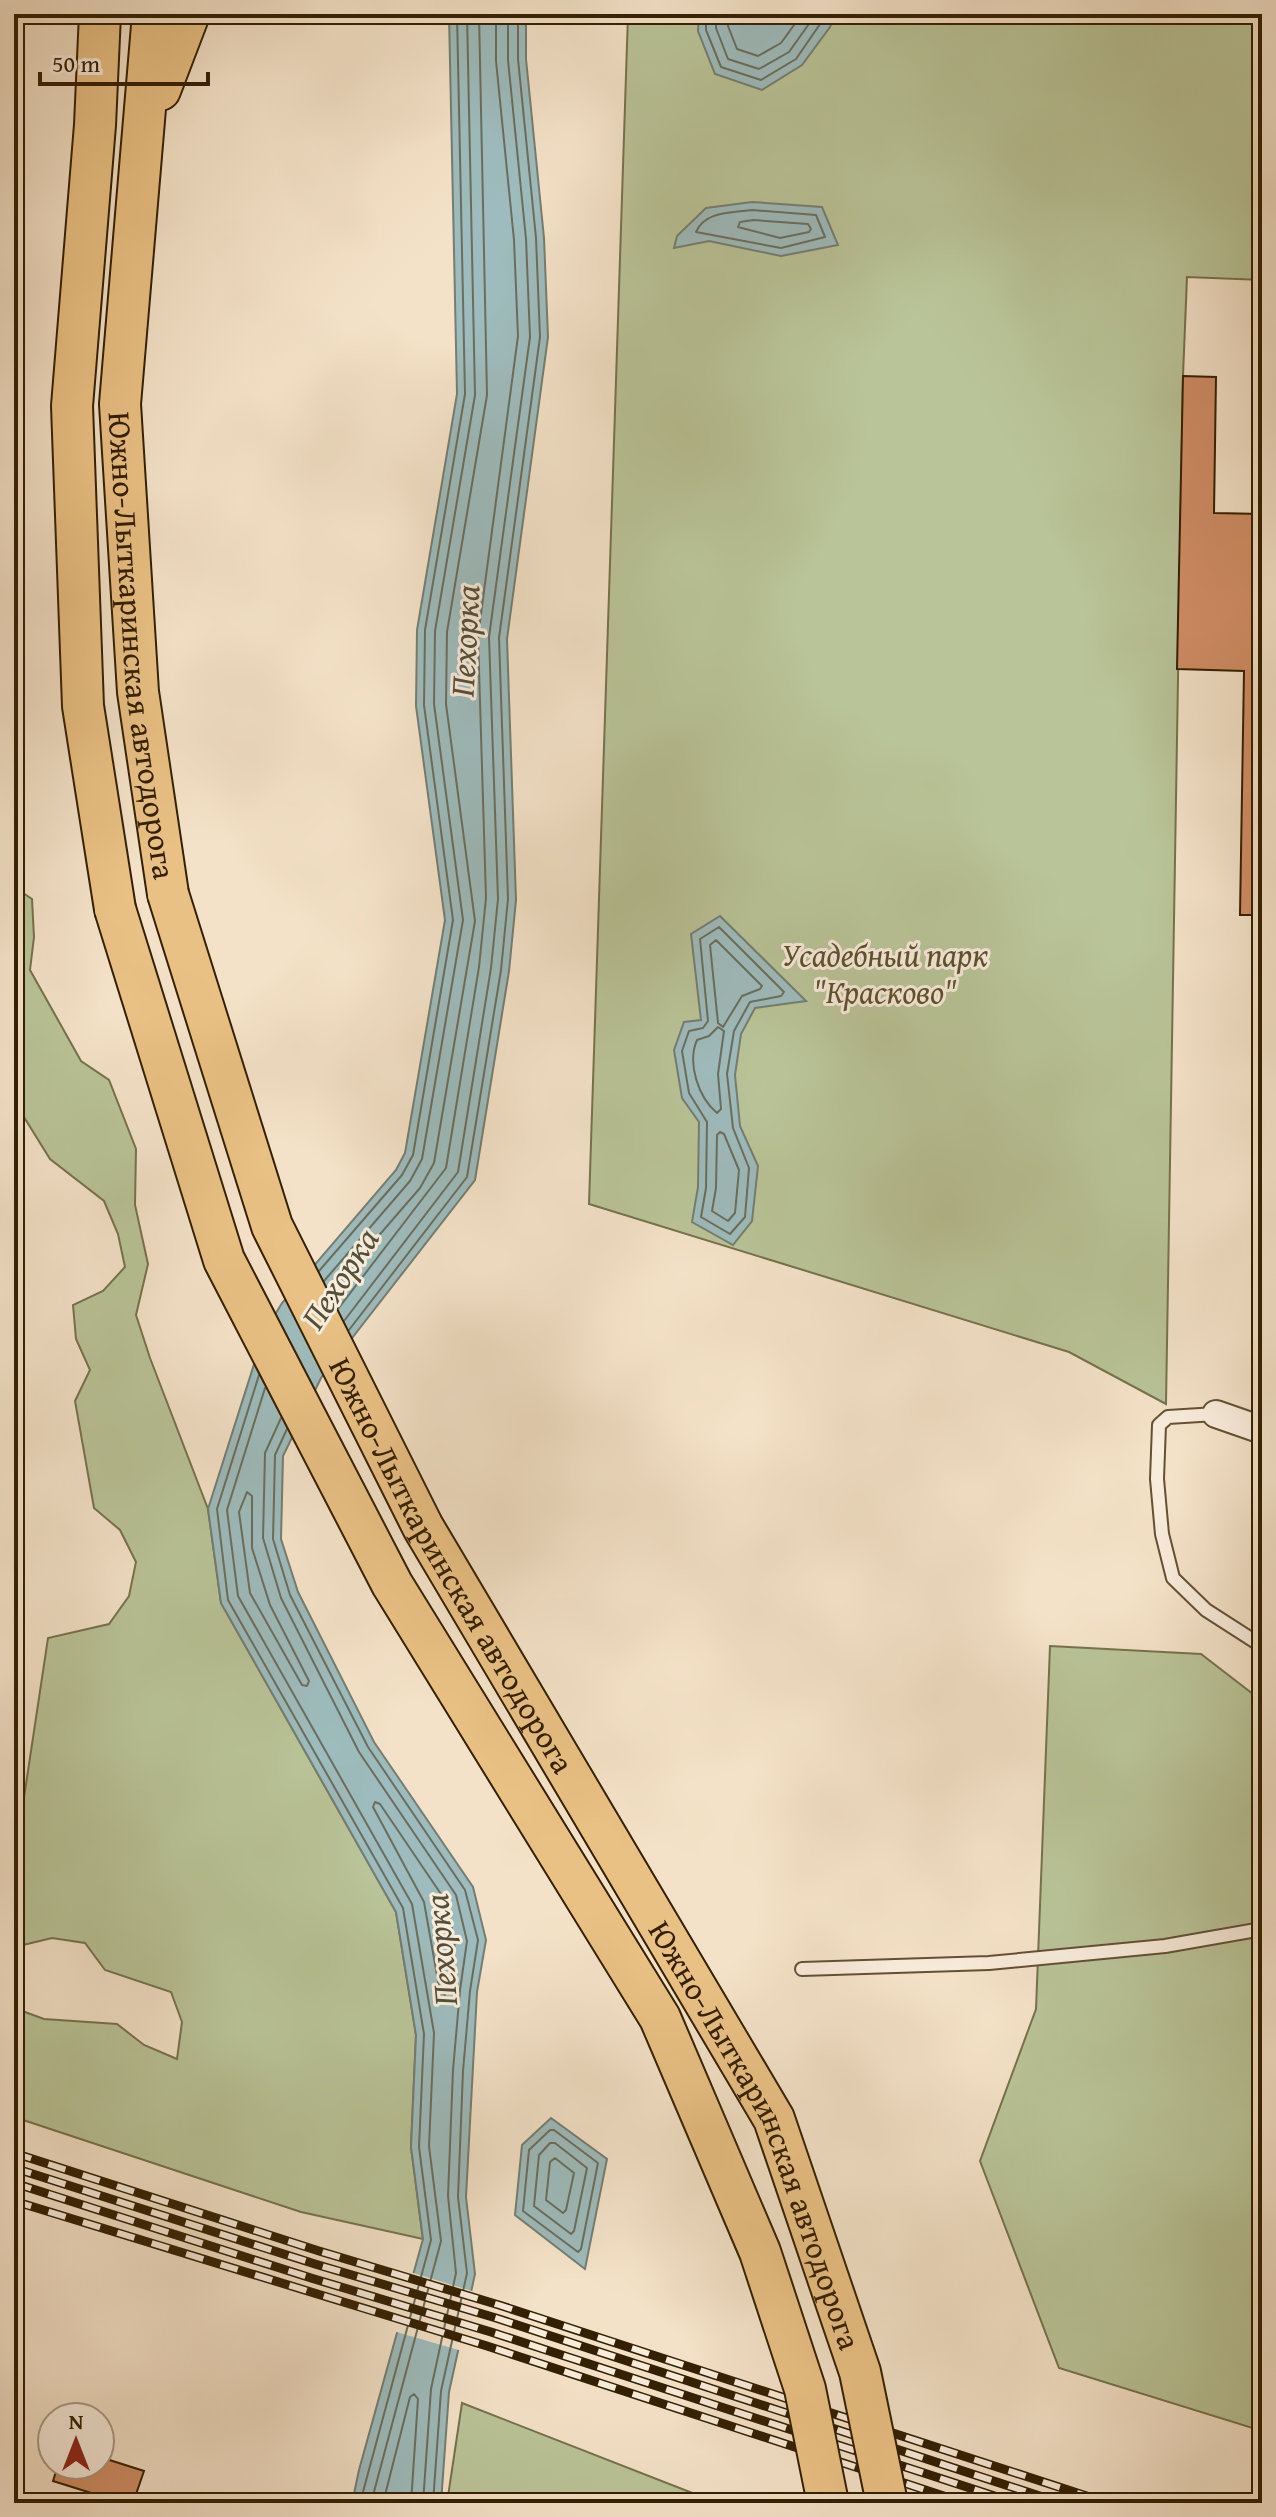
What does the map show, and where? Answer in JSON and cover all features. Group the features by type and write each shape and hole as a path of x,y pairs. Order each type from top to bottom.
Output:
{"main road":[{"path":"87,14 95,125"},
{"name":"Южно-Лыткаринская автодорога","path":"100,14 95,125 72,406 83,706 115,909 224,1260 392,1584 660,2018 760,2252 805,2389 828,2503"},
{"name":"Южно-Лыткаринская автодорога","path":"153,14 120,404 138,692 168,894 272,1226 423,1527 774,2119 860,2372 887,2503"},
{"path":"144,131 189,14"}],"street":[{"path":"1216,1414 1262,1430"}],"lane":[{"path":"1216,1414 1168,1417 1159,1425 1157,1479 1162,1534 1173,1578 1206,1610 1262,1646"},
{"path":"802,1969 989,1963 1165,1946 1262,1929"}],"green space":[{"name":"Усадебный парк \"Красково\"","path":"628,14 1262,14 1262,280 1187,277 1166,1404 1069,1352 589,1204"},
{"path":"14,887 32,899 34,937 30,970 81,1061 109,1080 136,1149 135,1205 148,1264 136,1315 208,1509 221,1603 396,1912 416,2035 411,2147 423,2239 301,2212 14,2117 14,2008 44,2019 117,2024 144,2045 177,2059 182,2022 171,1992 105,1970 85,1943 52,1938 19,1946 14,1952 14,1864 48,1638 109,1624 129,1596 136,1562 120,1530 94,1508 75,1401 90,1370 76,1339 73,1305 103,1291 125,1267 118,1234 104,1201 50,1159 14,1101"},
{"path":"1050,1646 1201,1654 1262,1701 1262,2431 1059,2368 980,2161 1036,2009"},
{"path":"462,2403 718,2503 447,2503"}],"water":[{"name":"Пехорка","path":"449,14 526,14 526,59 544,238 548,337 507,639 516,900 509,971 475,1180 321,1378 283,1456 281,1539 298,1592 374,1742 473,1887 486,1940 477,1992 466,2197 475,2274 449,2392 441,2503 352,2503 423,2239 411,2147 416,2035 396,1912 221,1603 208,1509 264,1333 282,1303 396,1170 405,1153 445,920 416,706 417,630 457,394"},
{"path":"699,14 836,14 802,65 762,90 715,74 698,31"},
{"path":"752,202 822,207 838,245 781,256 709,241 674,248 677,236 706,208"},
{"path":"720,916 806,1001 755,1008 741,1034 735,1075 740,1126 758,1166 752,1221 733,1245 692,1222 698,1187 699,1122 682,1098 674,1050 684,1022 701,1020 691,934"},
{"path":"551,2118 607,2159 585,2269 515,2215 522,2145"}],"pier":[{"path":"410,2272 475,2292 462,2351 393,2331"}],"building":[{"path":"1183,376 1216,377 1214,513 1262,514 1262,915 1240,915 1244,671 1177,669"},
{"path":"116,2462 144,2471 133,2503 123,2503 53,2481 116,2481"}],"railway":[{"path":"14,2153 499,2305 1108,2503"},
{"path":"14,2168 496,2318 1061,2503"},
{"path":"14,2183 491,2332 1016,2503"},
{"path":"14,2201 487,2346 965,2503"}]}
